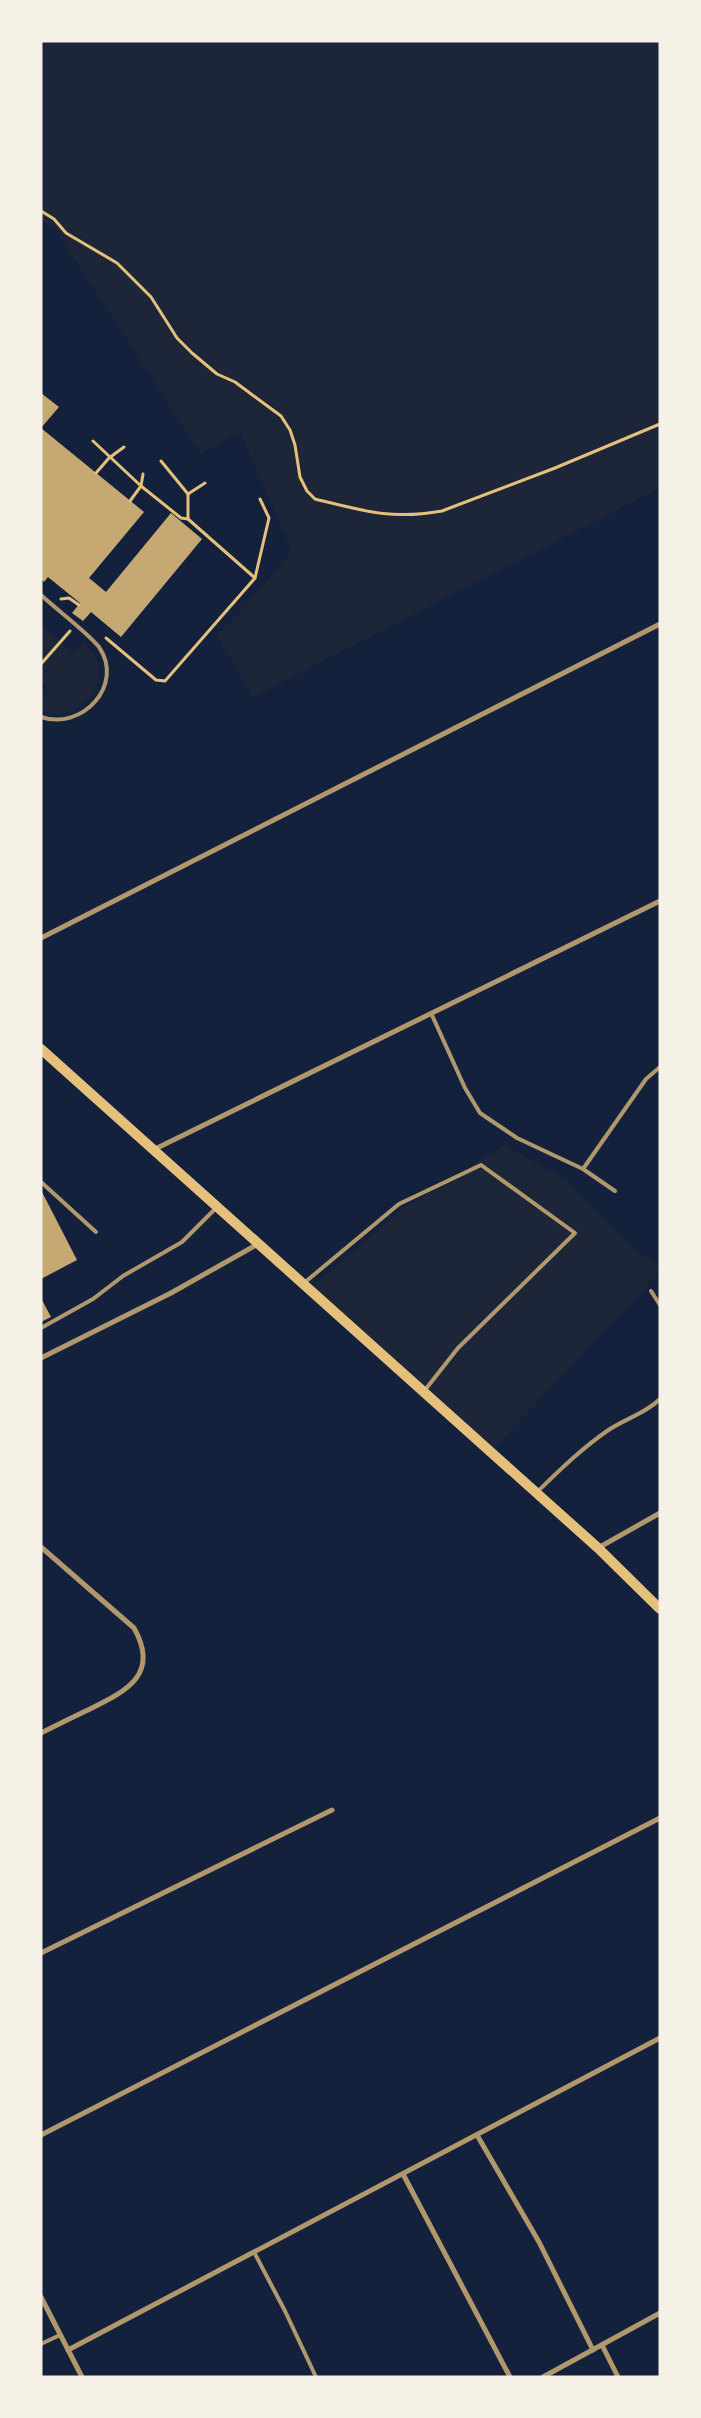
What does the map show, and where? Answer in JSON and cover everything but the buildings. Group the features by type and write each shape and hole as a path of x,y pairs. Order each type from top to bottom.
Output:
{"main road":[{"path":"42,1052 598,1548 660,1608"}],"street":[{"path":"41,938 660,624"},
{"path":"153,1150 660,901"},
{"path":"41,1358 171,1293 258,1244"},
{"path":"598,1548 660,1514"},
{"path":"41,1547 134,1628 142,1642 144,1654 140,1673 123,1693 41,1733"},
{"path":"41,1953 332,1810"},
{"path":"41,2135 660,1818"},
{"path":"68,2350 660,2038"},
{"path":"477,2134 539,2242 593,2350"},
{"path":"403,2174 510,2377"},
{"path":"41,2297 82,2377"},
{"path":"543,2377 660,2313"},
{"path":"602,2345 618,2377"}],"lane":[{"path":"41,596 98,646 105,659 106,676 102,691 94,704 79,715 64,721 41,717"},
{"path":"431,1013 465,1088 480,1114 517,1138 583,1169 615,1191"},
{"path":"583,1169 646,1080 660,1067"},
{"path":"302,1284 399,1204 481,1165 575,1233 458,1348 423,1392"},
{"path":"41,1182 96,1232"},
{"path":"41,1328 93,1299 123,1276 182,1242 216,1207"},
{"path":"651,1291 660,1305"},
{"path":"536,1494 588,1445 608,1430 638,1415 660,1399"},
{"path":"254,2252 285,2311 316,2377"},
{"path":"41,2344 60,2334"}],"path":[{"path":"41,211 54,219 66,233 117,263 151,297 177,338 192,353 217,374 235,382 281,416 290,430 296,445 300,477 307,491 315,500 386,515 424,514 442,511 555,468 660,424"},
{"path":"93,441 141,486 181,518 188,519 255,578"},
{"path":"96,473 109,458 124,447"},
{"path":"161,461 188,494 188,519"},
{"path":"130,501 141,486 143,474"},
{"path":"188,494 205,483"},
{"path":"105,637 156,680 165,681 255,578 269,518 260,499"},
{"path":"56,595 68,606"},
{"path":"61,599 69,598 78,605"},
{"path":"41,664 75,626"}],"shaded area":[{"path":"41,41 660,41 660,488 253,697 217,636 292,551 240,432 201,454 54,227 41,221"},
{"path":"41,625 73,653 83,643 96,657 99,669 98,680 93,692 76,709 64,713 53,713 41,709 41,700 50,690 41,682"},
{"path":"505,1145 569,1182 631,1245 660,1269 660,1272 494,1448 312,1287 405,1207"}]}
